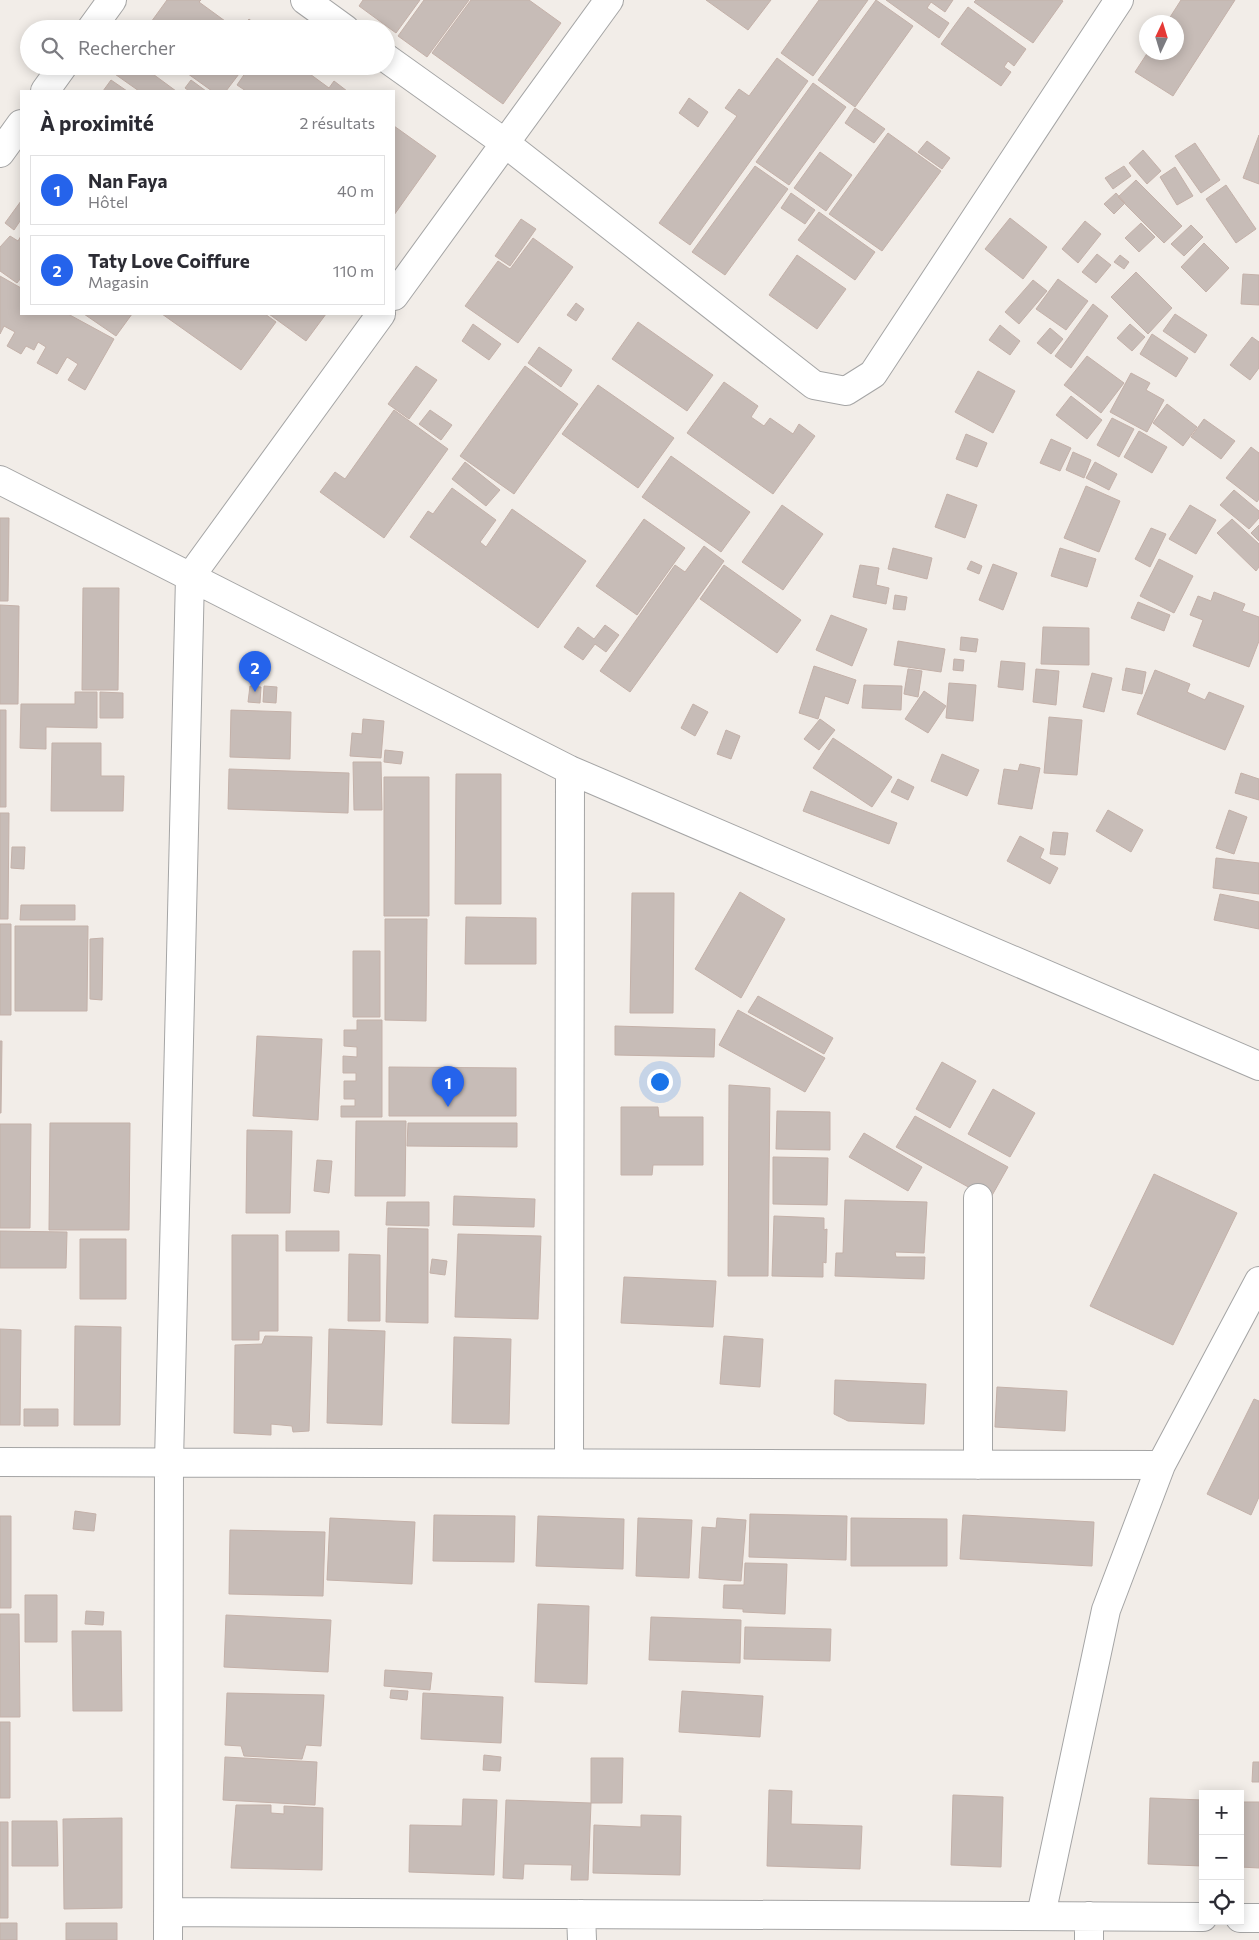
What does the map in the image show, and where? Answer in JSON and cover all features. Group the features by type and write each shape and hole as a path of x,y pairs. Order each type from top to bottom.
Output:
{"street":[{"path":"98,20 112,0"},
{"path":"305,0 333,20"},
{"path":"395,295 609,0"},
{"path":"395,65 505,144 814,385 846,391 873,374 1119,0"},
{"path":"46,90 57,75"},
{"path":"0,153 20,125"},
{"path":"168,1940 169,1462 190,577 380,315"},
{"path":"0,480 570,770 1259,1066"},
{"path":"569,1463 570,770"},
{"path":"978,1198 978,1465"},
{"path":"1041,1915 1106,1610 1161,1466 1259,1282"},
{"path":"0,1462 1161,1466"},
{"path":"168,1912 582,1927 1041,1915 1089,1928 1199,1917"},
{"path":"1244,1918 1259,1918"}],"building":[{"path":"167,0 201,0 199,2 224,20 153,20"},
{"path":"363,0 420,0 396,33 395,20 378,20 359,6"},
{"path":"424,0 469,0 427,57 398,36"},
{"path":"471,0 529,0 561,23 503,104 432,53"},
{"path":"706,0 771,0 748,30"},
{"path":"819,0 868,0 813,76 781,53"},
{"path":"876,0 913,26 855,107 818,80"},
{"path":"886,0 953,0 945,12 931,2 927,8 949,23 939,38"},
{"path":"976,0 1063,1 1033,43 974,2"},
{"path":"1181,0 1235,0 1173,96 1135,72 1143,60 1184,60 1184,15 1171,15"},
{"path":"968,7 1026,49 1014,66 1008,61 1004,67 1011,72 1001,86 941,44"},
{"path":"777,58 808,81 690,245 659,223 737,116 725,108 739,89 749,96"},
{"path":"116,75 154,75 175,90 138,90"},
{"path":"190,75 238,75 227,90 211,90"},
{"path":"244,75 311,75 329,88 334,81 346,90 244,90 237,85"},
{"path":"111,80 126,90 104,90"},
{"path":"191,80 205,90 188,90 185,88"},
{"path":"813,83 846,107 789,185 756,162"},
{"path":"689,98 708,112 698,127 679,113"},
{"path":"855,108 885,129 874,143 845,123"},
{"path":"395,127 436,156 395,214"},
{"path":"888,133 941,171 882,251 829,214"},
{"path":"1259,135 1259,184 1243,178"},
{"path":"927,141 950,158 942,169 918,152"},
{"path":"1195,143 1220,180 1201,193 1175,156"},
{"path":"1143,150 1161,171 1147,184 1129,163"},
{"path":"820,152 852,175 826,211 794,188"},
{"path":"755,166 788,189 725,275 692,252"},
{"path":"1124,166 1131,176 1113,189 1105,178"},
{"path":"1175,167 1193,196 1177,205 1160,177"},
{"path":"1136,180 1182,226 1164,243 1118,197"},
{"path":"1226,185 1256,229 1236,243 1206,199"},
{"path":"791,193 815,210 805,224 781,208"},
{"path":"1116,193 1125,203 1114,214 1104,204"},
{"path":"20,202 20,221 14,230 5,223"},
{"path":"819,212 875,252 855,280 798,240"},
{"path":"1010,218 1047,247 1023,279 985,249"},
{"path":"521,219 536,229 510,266 495,256"},
{"path":"1085,221 1101,234 1078,263 1062,249"},
{"path":"1141,223 1155,237 1139,252 1125,238"},
{"path":"1191,225 1203,237 1184,256 1171,244"},
{"path":"10,236 18,241 20,238 20,279 17,283 0,271 0,247"},
{"path":"533,238 573,267 518,343 465,306 498,261 510,269"},
{"path":"1204,243 1229,268 1206,292 1181,267"},
{"path":"1097,254 1111,265 1096,283 1082,272"},
{"path":"797,255 846,289 817,329 769,295"},
{"path":"1120,255 1129,262 1124,269 1114,262"},
{"path":"1136,272 1172,308 1148,334 1111,297"},
{"path":"1243,274 1259,275 1259,305 1241,304"},
{"path":"0,276 20,287 20,315 70,315 114,339 85,390 68,380 78,364 67,357 57,374 37,363 46,347 38,342 34,350 26,346 21,354 7,346 15,332 4,326 0,334"},
{"path":"1058,279 1088,301 1066,330 1036,309"},
{"path":"1033,280 1047,291 1019,324 1005,312"},
{"path":"576,303 584,309 576,321 567,315"},
{"path":"1093,304 1108,316 1071,368 1055,356"},
{"path":"1175,314 1207,335 1195,353 1163,331"},
{"path":"85,315 131,315 116,336"},
{"path":"163,315 266,315 276,322 241,370"},
{"path":"270,315 325,315 306,341"},
{"path":"638,322 713,375 687,411 612,359"},
{"path":"473,324 501,344 489,360 462,341"},
{"path":"1130,324 1145,337 1132,351 1117,338"},
{"path":"1000,325 1020,341 1010,355 989,340"},
{"path":"1050,328 1063,339 1051,354 1037,343"},
{"path":"1152,334 1188,358 1176,377 1140,354"},
{"path":"1252,337 1259,342 1259,368 1250,380 1230,365"},
{"path":"539,347 572,370 561,387 528,363"},
{"path":"1087,356 1124,383 1101,413 1064,385"},
{"path":"416,366 437,380 409,419 388,404"},
{"path":"525,366 578,404 514,494 460,456"},
{"path":"978,371 1015,391 993,433 955,412"},
{"path":"1131,373 1150,383 1146,390 1164,400 1147,432 1110,412"},
{"path":"724,382 758,406 751,417 764,426 770,418 793,434 799,424 815,436 773,494 687,433"},
{"path":"598,385 674,438 638,488 562,434"},
{"path":"1071,396 1102,420 1087,439 1056,415"},
{"path":"1167,404 1197,427 1183,446 1153,423"},
{"path":"394,410 448,449 384,538 320,492 335,472 345,479"},
{"path":"430,410 452,425 441,440 419,424"},
{"path":"1112,418 1134,429 1119,457 1097,445"},
{"path":"1204,419 1235,441 1221,459 1191,437"},
{"path":"1139,431 1167,447 1152,473 1124,457"},
{"path":"966,434 987,443 977,467 956,459"},
{"path":"1051,439 1071,448 1060,471 1040,463"},
{"path":"1251,447 1259,453 1259,499 1257,502 1226,478"},
{"path":"1073,452 1091,460 1084,478 1066,470"},
{"path":"671,456 750,512 721,552 642,497"},
{"path":"465,462 500,490 486,506 452,479"},
{"path":"1095,462 1117,474 1109,490 1086,478"},
{"path":"1086,486 1120,501 1099,552 1064,538"},
{"path":"452,488 496,520 480,542 486,547 512,509 586,561 538,628 410,537 428,511 433,514"},
{"path":"1234,490 1259,511 1259,518 1249,529 1220,505"},
{"path":"947,494 977,505 965,538 935,527"},
{"path":"782,505 823,534 783,590 742,562"},
{"path":"1190,505 1216,520 1196,554 1169,539"},
{"path":"0,518 9,518 8,601 0,601"},
{"path":"644,519 685,548 637,615 596,586"},
{"path":"1232,519 1259,544 1259,567 1256,571 1217,533"},
{"path":"1259,525 1259,541 1251,533"},
{"path":"1151,528 1166,534 1150,567 1135,559"},
{"path":"704,546 724,561 630,692 600,671 675,565 685,572"},
{"path":"893,548 932,558 927,579 888,569"},
{"path":"1060,548 1096,559 1087,587 1051,576"},
{"path":"1159,559 1193,576 1174,613 1140,596"},
{"path":"971,561 982,566 979,574 967,569"},
{"path":"993,564 1017,573 1003,610 979,600"},
{"path":"724,565 801,620 777,653 700,599"},
{"path":"860,565 879,568 876,585 889,588 886,604 853,597"},
{"path":"83,588 119,588 118,690 82,690"},
{"path":"1214,592 1245,604 1242,611 1259,617 1259,641 1249,667 1193,646 1203,620 1190,615 1198,596 1211,601"},
{"path":"895,595 907,597 905,610 893,609"},
{"path":"1138,602 1170,615 1164,631 1131,618"},
{"path":"0,605 19,606 18,704 0,704"},
{"path":"831,615 867,629 852,666 816,650"},
{"path":"605,625 619,635 606,652 595,644 583,660 564,647 578,627 594,639"},
{"path":"1043,627 1089,628 1089,665 1041,664"},
{"path":"961,637 978,639 976,652 960,650"},
{"path":"898,641 945,649 941,672 894,665"},
{"path":"954,659 964,660 963,671 953,670"},
{"path":"1001,661 1025,663 1023,690 998,687"},
{"path":"814,666 856,680 848,704 825,696 818,719 799,713"},
{"path":"1126,668 1146,672 1142,694 1122,690"},
{"path":"908,669 922,671 918,697 904,694"},
{"path":"1036,669 1059,671 1056,705 1033,702"},
{"path":"1155,670 1190,684 1187,692 1205,700 1209,692 1244,706 1225,750 1137,714"},
{"path":"1092,673 1112,678 1104,712 1083,707"},
{"path":"949,683 976,685 973,721 946,718"},
{"path":"864,685 902,686 901,710 862,708"},
{"path":"250,686 261,687 260,703 248,702"},
{"path":"264,686 277,687 276,703 263,702"},
{"path":"924,691 946,706 928,733 905,719"},
{"path":"75,692 97,692 97,728 46,727 46,749 20,748 21,704 75,704"},
{"path":"100,692 123,693 123,718 100,718"},
{"path":"693,704 708,712 695,736 681,728"},
{"path":"0,710 6,710 6,807 0,807"},
{"path":"231,710 291,712 290,759 230,757"},
{"path":"1049,717 1082,720 1077,775 1044,773"},
{"path":"363,719 384,721 381,758 350,756 352,733 362,734"},
{"path":"820,719 835,730 819,750 804,739"},
{"path":"726,730 740,736 731,759 717,754"},
{"path":"833,738 892,777 872,807 813,768"},
{"path":"52,743 101,743 101,776 124,776 123,811 51,811"},
{"path":"385,750 403,752 401,764 384,762"},
{"path":"942,754 979,770 967,796 931,781"},
{"path":"353,762 381,762 382,810 354,810"},
{"path":"1020,764 1040,768 1032,809 998,804 1004,769 1018,771"},
{"path":"229,769 349,773 348,813 228,809"},
{"path":"1241,773 1259,779 1259,800 1235,793"},
{"path":"456,774 501,774 501,904 455,904"},
{"path":"384,777 429,777 429,916 384,916"},
{"path":"898,779 914,787 908,800 891,792"},
{"path":"811,791 897,823 889,844 803,811"},
{"path":"1108,810 1143,830 1131,852 1096,831"},
{"path":"1229,810 1247,817 1234,854 1216,848"},
{"path":"0,813 9,813 8,919 0,919"},
{"path":"1053,832 1068,833 1065,855 1050,854"},
{"path":"1020,836 1044,849 1040,858 1058,868 1050,884 1007,861"},
{"path":"12,847 25,847 24,869 11,868"},
{"path":"1216,858 1259,863 1259,894 1213,888"},
{"path":"740,892 785,919 741,998 695,969"},
{"path":"632,893 674,893 673,1013 630,1013"},
{"path":"1220,894 1259,902 1259,929 1214,920"},
{"path":"21,905 75,905 75,920 20,920"},
{"path":"466,917 536,918 536,964 465,964"},
{"path":"385,919 427,919 426,1021 385,1020"},
{"path":"0,924 11,924 11,1015 0,1015"},
{"path":"15,926 88,926 87,1011 15,1011"},
{"path":"103,938 102,1000 90,999 90,939"},
{"path":"353,951 380,951 380,1017 353,1017"},
{"path":"758,996 833,1038 824,1054 748,1012"},
{"path":"738,1010 825,1058 805,1092 719,1045"},
{"path":"357,1020 382,1020 382,1117 341,1117 341,1106 355,1106 355,1099 344,1099 344,1081 356,1081 356,1073 343,1073 343,1056 357,1057 357,1047 344,1046 344,1030 357,1030"},
{"path":"615,1026 715,1029 714,1057 615,1055"},
{"path":"257,1036 322,1039 318,1120 253,1116"},
{"path":"0,1041 2,1041 1,1113 0,1113"},
{"path":"942,1062 976,1081 950,1128 916,1109"},
{"path":"389,1067 516,1068 516,1116 389,1116"},
{"path":"729,1085 770,1088 768,1276 728,1276"},
{"path":"993,1089 1035,1113 1010,1157 968,1134"},
{"path":"621,1107 658,1107 659,1117 703,1117 703,1165 653,1165 652,1175 621,1175"},
{"path":"777,1111 830,1112 830,1150 776,1149"},
{"path":"915,1116 1008,1167 990,1199 896,1147"},
{"path":"356,1121 406,1121 405,1196 355,1196"},
{"path":"50,1123 130,1123 129,1230 49,1230"},
{"path":"408,1123 517,1123 517,1147 407,1146"},
{"path":"0,1124 31,1124 30,1228 0,1228"},
{"path":"247,1130 292,1131 290,1213 246,1213"},
{"path":"864,1133 922,1167 908,1191 849,1157"},
{"path":"773,1157 828,1158 827,1205 773,1204"},
{"path":"317,1160 332,1161 329,1193 314,1191"},
{"path":"1154,1174 1237,1213 1173,1345 1090,1306"},
{"path":"454,1196 535,1199 534,1227 453,1225"},
{"path":"845,1200 927,1202 924,1253 895,1252 896,1257 925,1257 924,1279 835,1276 836,1253 843,1253"},
{"path":"387,1202 429,1202 429,1226 386,1225"},
{"path":"774,1216 824,1218 824,1230 827,1229 826,1263 823,1262 823,1277 772,1276"},
{"path":"388,1228 428,1229 428,1323 386,1322"},
{"path":"0,1231 67,1232 66,1268 0,1268"},
{"path":"286,1231 339,1231 339,1251 286,1251"},
{"path":"458,1234 541,1236 538,1319 455,1317"},
{"path":"232,1235 278,1235 278,1331 259,1331 259,1340 232,1340"},
{"path":"80,1239 126,1239 126,1299 80,1299"},
{"path":"349,1254 380,1255 380,1321 348,1321"},
{"path":"432,1259 447,1261 445,1275 430,1273"},
{"path":"624,1277 716,1281 713,1327 621,1323"},
{"path":"75,1326 121,1327 120,1425 74,1425"},
{"path":"0,1329 21,1330 20,1425 0,1425"},
{"path":"329,1329 385,1331 382,1425 327,1423"},
{"path":"265,1336 312,1337 309,1431 293,1432 292,1426 271,1424 271,1435 234,1433 235,1345 262,1344"},
{"path":"724,1336 763,1339 760,1387 720,1384"},
{"path":"454,1337 511,1339 509,1424 452,1423"},
{"path":"835,1380 926,1384 924,1424 848,1421 834,1414"},
{"path":"997,1387 1067,1391 1065,1431 995,1427"},
{"path":"1254,1399 1259,1401 1259,1497 1251,1515 1207,1494"},
{"path":"24,1409 58,1409 58,1426 24,1426"},
{"path":"75,1511 96,1514 94,1531 73,1529"},
{"path":"750,1514 847,1516 846,1560 749,1557"},
{"path":"434,1515 515,1516 514,1562 433,1561"},
{"path":"963,1515 1094,1522 1092,1566 960,1559"},
{"path":"0,1516 11,1516 11,1608 0,1608"},
{"path":"538,1516 624,1519 623,1569 536,1566"},
{"path":"330,1518 415,1522 412,1584 327,1580"},
{"path":"638,1518 692,1520 689,1578 636,1576"},
{"path":"717,1518 746,1520 741,1581 699,1578 702,1527 716,1528"},
{"path":"851,1518 947,1519 947,1566 851,1566"},
{"path":"230,1530 325,1532 323,1596 229,1594"},
{"path":"745,1563 787,1564 785,1614 743,1612 743,1609 723,1608 724,1585 744,1585"},
{"path":"25,1595 57,1595 57,1642 25,1642"},
{"path":"538,1604 589,1606 587,1684 535,1682"},
{"path":"86,1611 104,1612 103,1625 85,1624"},
{"path":"0,1614 19,1614 20,1717 0,1717"},
{"path":"226,1615 331,1620 328,1672 224,1667"},
{"path":"651,1617 741,1620 740,1663 649,1660"},
{"path":"745,1627 831,1629 830,1661 744,1659"},
{"path":"72,1631 121,1631 122,1711 73,1711"},
{"path":"385,1670 432,1673 430,1690 384,1686"},
{"path":"391,1690 408,1691 407,1700 390,1698"},
{"path":"682,1691 763,1696 760,1737 679,1732"},
{"path":"227,1693 324,1695 321,1746 306,1745 302,1759 244,1756 241,1746 225,1745"},
{"path":"423,1693 503,1697 501,1743 421,1739"},
{"path":"0,1722 10,1722 10,1798 0,1798"},
{"path":"484,1755 501,1757 500,1771 483,1770"},
{"path":"225,1757 317,1762 315,1805 223,1800"},
{"path":"591,1758 623,1758 622,1803 591,1803"},
{"path":"1253,1762 1259,1762 1259,1782 1252,1782"},
{"path":"769,1790 792,1791 791,1824 862,1826 860,1869 767,1866"},
{"path":"953,1795 1003,1797 1001,1867 951,1865"},
{"path":"1150,1798 1199,1800 1199,1866 1148,1864"},
{"path":"463,1799 497,1800 494,1875 409,1872 410,1825 462,1826"},
{"path":"506,1800 591,1803 588,1880 571,1880 572,1865 524,1864 523,1879 503,1878"},
{"path":"1244,1802 1259,1802 1259,1868 1244,1867"},
{"path":"236,1805 271,1805 271,1813 284,1814 284,1806 323,1808 322,1870 231,1868"},
{"path":"641,1815 681,1816 680,1875 593,1873 594,1825 641,1827"},
{"path":"122,1818 122,1908 64,1909 63,1819"},
{"path":"12,1821 57,1821 58,1866 12,1866"},
{"path":"0,1822 8,1822 8,1918 0,1918"},
{"path":"0,1923 17,1923 17,1940 0,1940"},
{"path":"66,1923 117,1923 117,1940 66,1940"}],"place":[{"name":"Taty Love Coiffure","path":"255,692"},
{"name":"Nan Faya","path":"448,1107"}]}
